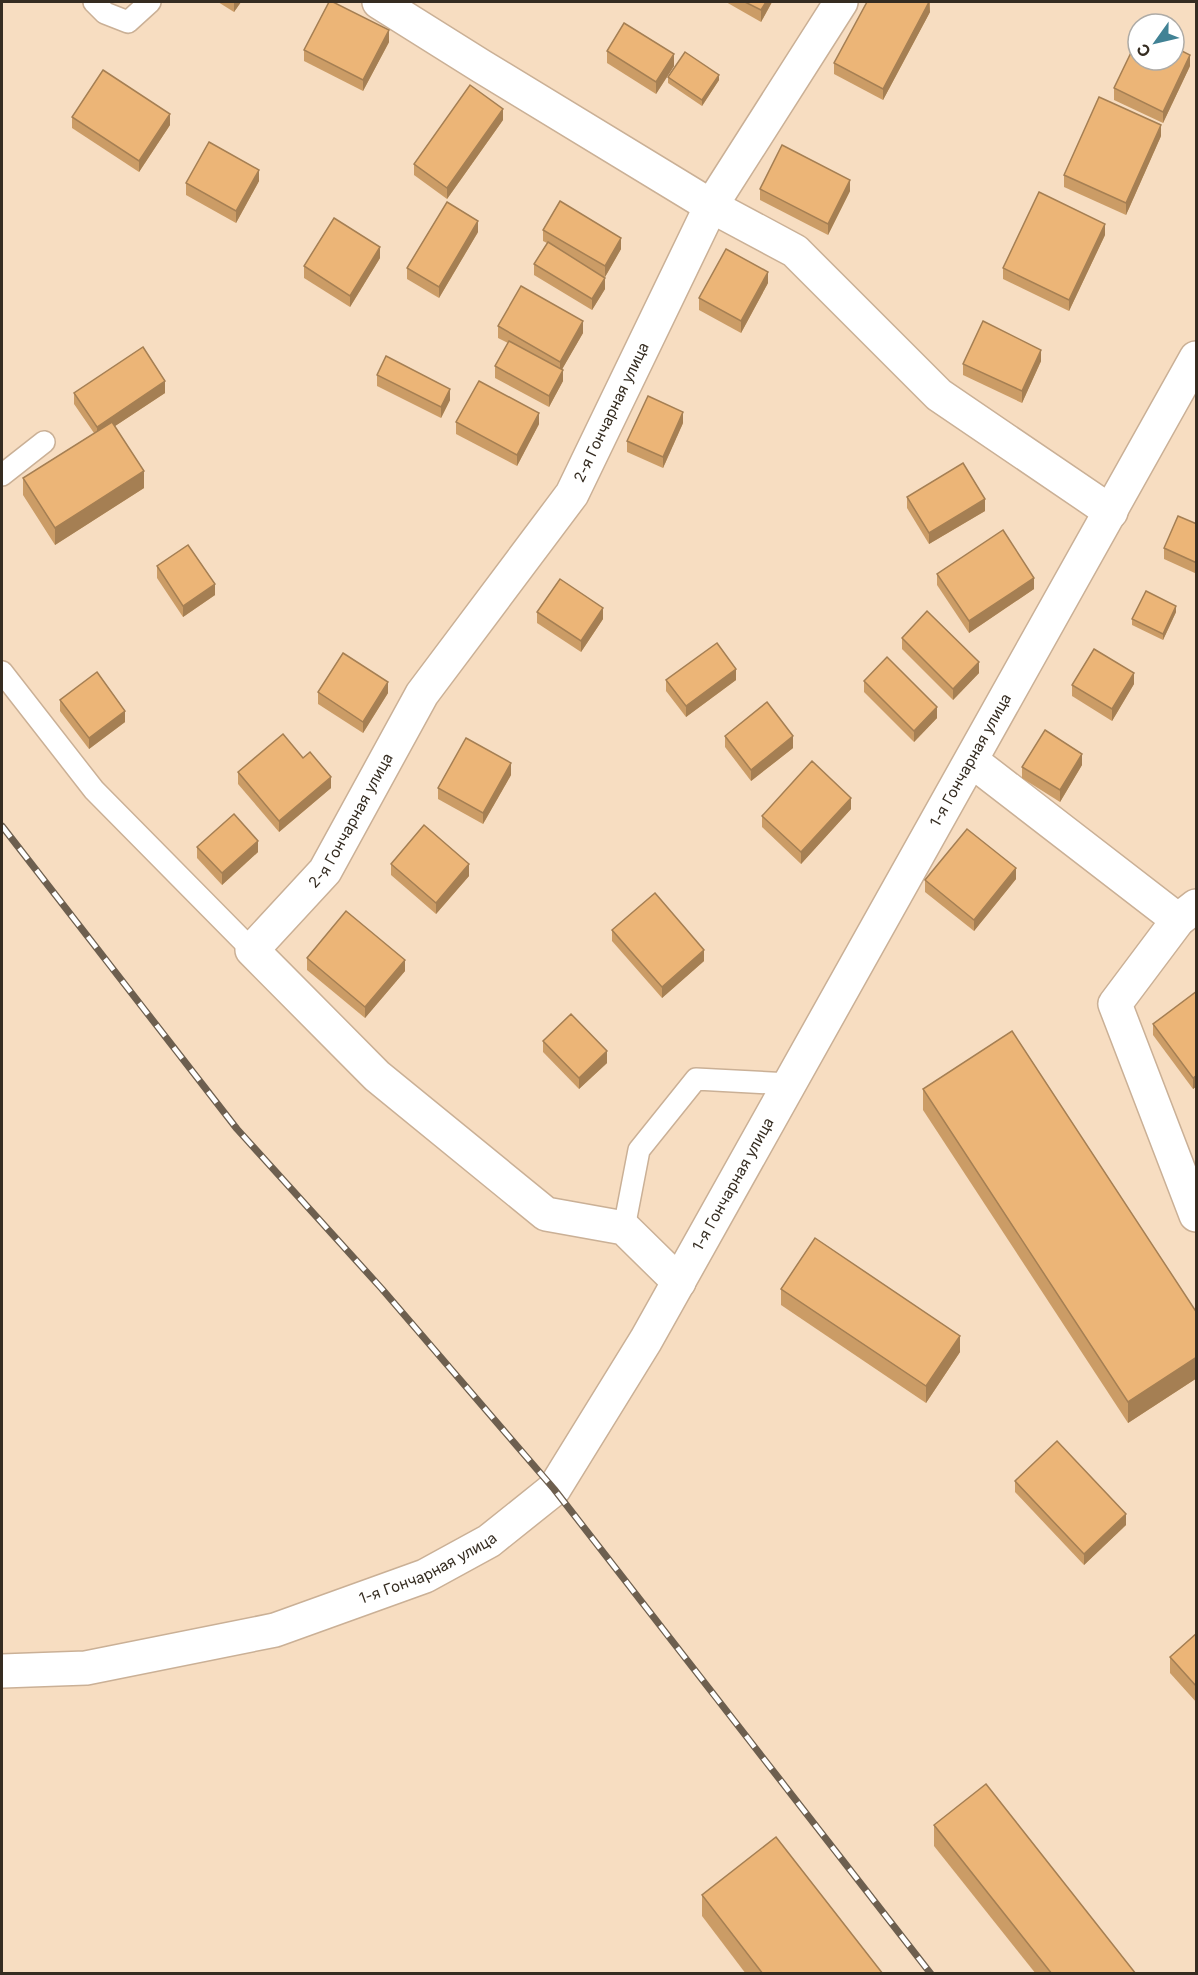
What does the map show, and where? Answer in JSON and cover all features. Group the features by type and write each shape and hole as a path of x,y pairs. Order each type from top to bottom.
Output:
{"street":[{"path":"379,2 711,206 795,251 939,395 1112,512"},
{"name":"2-я Гончарная улица","path":"252,950 324,871 422,694 572,494 711,206 841,2"},
{"name":"1-я Гончарная улица","path":"2,1671 86,1668 275,1630 425,1576 489,1541 554,1490 679,1282 1197,358"},
{"path":"972,761 1187,913 1115,1004 1197,1215"},
{"path":"252,950 377,1076 546,1214 624,1228 679,1282"}],"lane":[{"path":"94,2 105,13 128,22 150,2"},
{"path":"2,475 44,442"},
{"path":"2,672 94,790 252,950"},
{"path":"624,1228 639,1150 696,1079 790,1084"}],"building":[{"path":"329,2 389,30 363,80 304,50"},
{"path":"745,2 766,2 761,10"},
{"path":"867,2 929,2 883,89 834,63"},
{"path":"624,23 674,54 656,82 607,51"},
{"path":"685,52 719,75 702,100 668,77"},
{"path":"1126,63 1126,72 1182,72 1163,112 1114,88"},
{"path":"103,70 170,114 139,161 72,117"},
{"path":"470,85 503,109 447,188 414,164"},
{"path":"1099,97 1161,125 1126,203 1064,175"},
{"path":"209,142 259,170 236,211 186,183"},
{"path":"782,145 850,180 828,224 760,189"},
{"path":"1039,192 1105,224 1069,300 1003,268"},
{"path":"560,201 621,238 605,266 543,230"},
{"path":"447,202 478,221 439,287 407,268"},
{"path":"334,218 380,247 350,296 304,266"},
{"path":"548,242 605,278 592,299 534,264"},
{"path":"726,249 768,272 741,321 699,298"},
{"path":"521,286 583,321 560,362 498,326"},
{"path":"983,321 1041,350 1022,391 963,364"},
{"path":"509,341 563,370 549,396 495,366"},
{"path":"143,347 165,381 97,427 74,393"},
{"path":"386,356 450,389 441,407 377,375"},
{"path":"479,381 539,413 517,455 456,422"},
{"path":"648,396 683,412 663,457 627,441"},
{"path":"112,422 144,471 55,528 23,478"},
{"path":"963,463 985,499 929,533 907,497"},
{"path":"1178,516 1197,524 1197,563 1164,548"},
{"path":"1003,530 1034,578 969,621 937,574"},
{"path":"188,545 215,584 183,606 157,566"},
{"path":"560,579 603,608 581,641 537,612"},
{"path":"1146,591 1176,606 1163,634 1132,619"},
{"path":"927,611 979,662 953,689 902,638"},
{"path":"717,643 736,669 686,706 666,680"},
{"path":"1094,649 1134,673 1112,709 1072,685"},
{"path":"343,653 388,682 363,722 318,692"},
{"path":"887,657 937,707 914,731 864,681"},
{"path":"97,672 125,711 89,738 60,700"},
{"path":"767,702 793,736 751,770 725,736"},
{"path":"1045,730 1082,754 1060,790 1022,767"},
{"path":"283,734 303,758 310,752 331,777 279,821 238,772"},
{"path":"466,738 511,763 483,813 438,788"},
{"path":"812,761 851,798 801,852 762,816"},
{"path":"234,814 258,841 222,873 197,847"},
{"path":"424,825 469,864 436,903 391,864"},
{"path":"967,829 1016,868 974,920 925,880"},
{"path":"655,893 704,950 662,987 612,930"},
{"path":"346,911 405,960 365,1007 307,958"},
{"path":"1197,991 1197,1075 1193,1078 1153,1024"},
{"path":"571,1014 607,1051 579,1078 543,1041"},
{"path":"1012,1031 1197,1313 1197,1357 1128,1402 923,1089"},
{"path":"815,1238 960,1336 926,1386 781,1289"},
{"path":"1057,1441 1126,1514 1084,1554 1015,1481"},
{"path":"1197,1633 1197,1687 1170,1657"},
{"path":"986,1784 1136,1974 1052,1974 934,1825"},
{"path":"776,1837 883,1974 763,1974 702,1895"}],"railway":[{"path":"2,826 237,1129 382,1289 554,1489 931,1974"}]}
